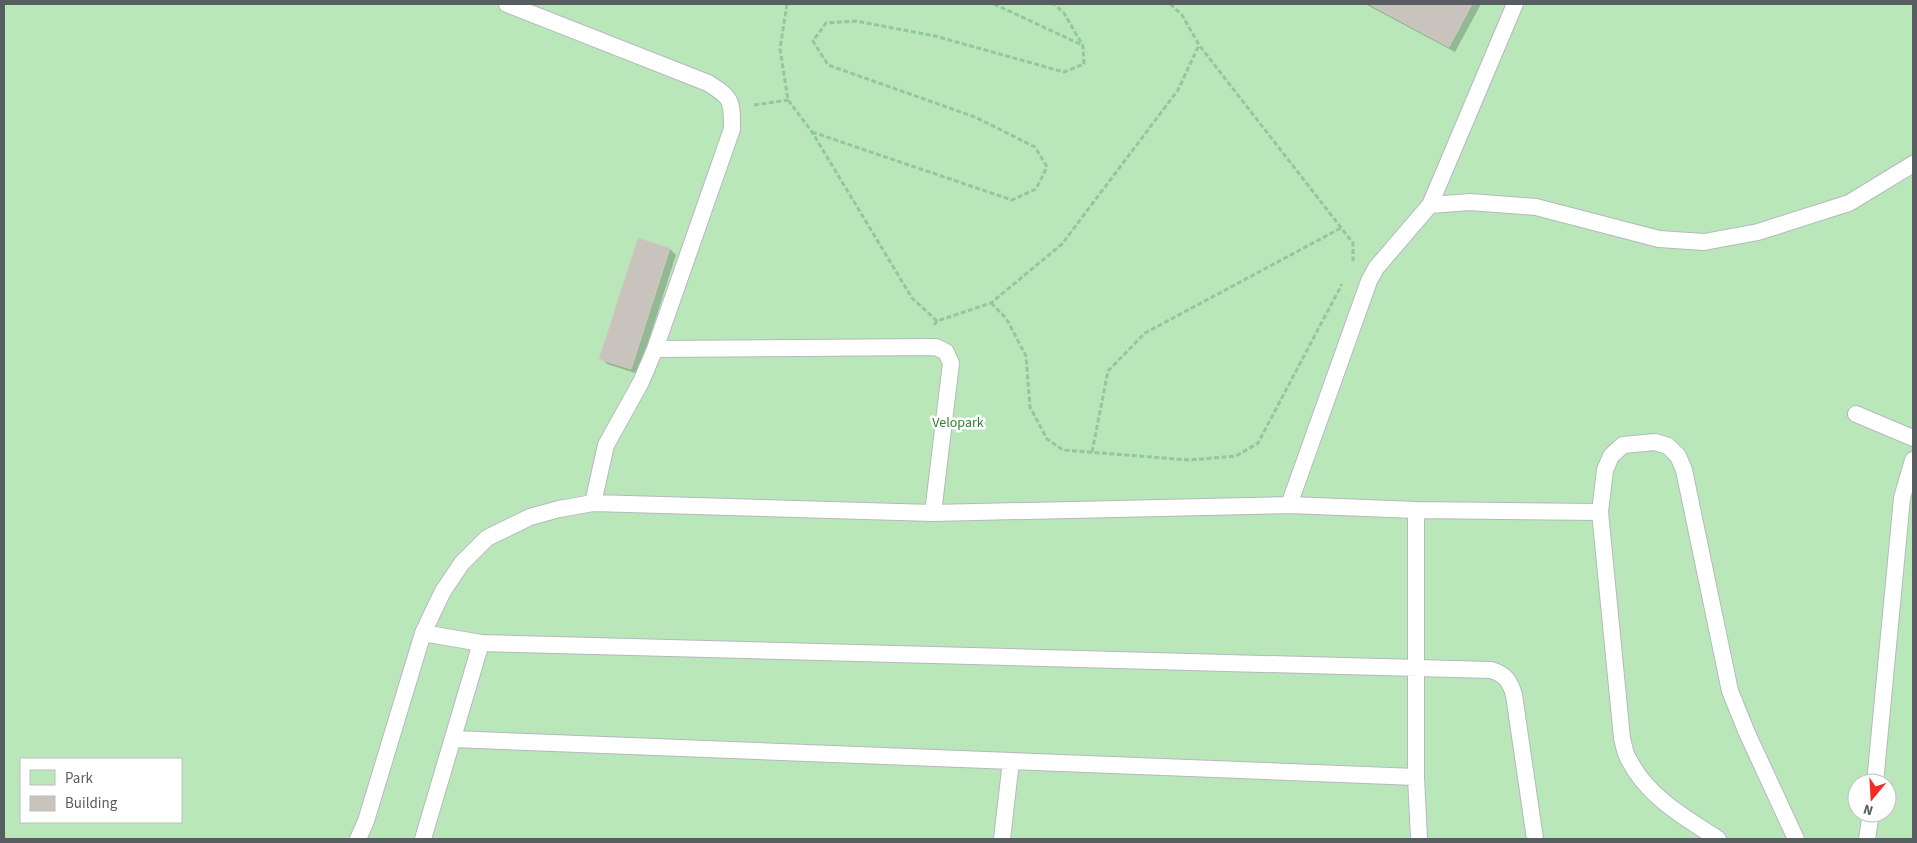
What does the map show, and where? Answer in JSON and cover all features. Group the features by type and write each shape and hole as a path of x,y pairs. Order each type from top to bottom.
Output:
{"lane":[{"path":"507,4 708,83 727,95 732,108 732,129 655,349 641,382 606,445 593,503"},
{"path":"1289,505 1369,281 1376,268 1430,205 1515,4"},
{"path":"1430,205 1470,202 1536,207 1659,239 1704,242 1758,232 1849,203 1913,164"},
{"path":"655,349 936,347 946,352 951,363 933,513"},
{"path":"1856,414 1913,438"},
{"path":"1718,839 1651,792 1628,759 1622,738 1600,512 1605,470 1611,456 1623,445 1655,442 1668,446 1678,456 1684,470 1730,691 1747,733 1796,839"},
{"path":"1876,773 1902,498 1913,460"},
{"path":"358,839 366,821 423,633 443,591 462,563 487,538 530,517 558,509 593,503 933,513 1289,505 1416,510 1600,512"},
{"path":"1416,510 1415,668 1416,777 1419,839"},
{"path":"423,633 481,643 1491,670 1503,674 1510,684 1514,695 1534,839"},
{"path":"423,839 481,643"},
{"path":"453,739 1416,777"},
{"path":"1002,839 1011,761"},
{"path":"1868,839 1870,823"}],"path":[{"path":"787,4 780,49 788,100 812,132 912,298 937,321"},
{"path":"994,4 1083,46"},
{"path":"812,132 1012,200 1036,189 1047,167 1035,147 975,117 828,65 813,41 826,23 856,21 935,36 1064,72 1084,64 1083,46 1064,13 1054,4"},
{"path":"1170,4 1182,15 1198,45 1353,243 1353,263"},
{"path":"920,347 937,321 991,303 1062,244 1178,90 1198,45"},
{"path":"732,108 788,100"},
{"path":"1092,452 1108,371 1145,333 1341,228"},
{"path":"991,303 1006,318 1026,356 1030,407 1047,439 1063,450 1190,460 1236,456 1258,443 1344,280"}],"green space":[{"name":"Velopark","path":"4,4 1913,4 1913,839 4,839"}],"building":[{"path":"1369,4 1472,4 1449,47"},
{"path":"638,238 670,248 631,369 599,359"}]}
